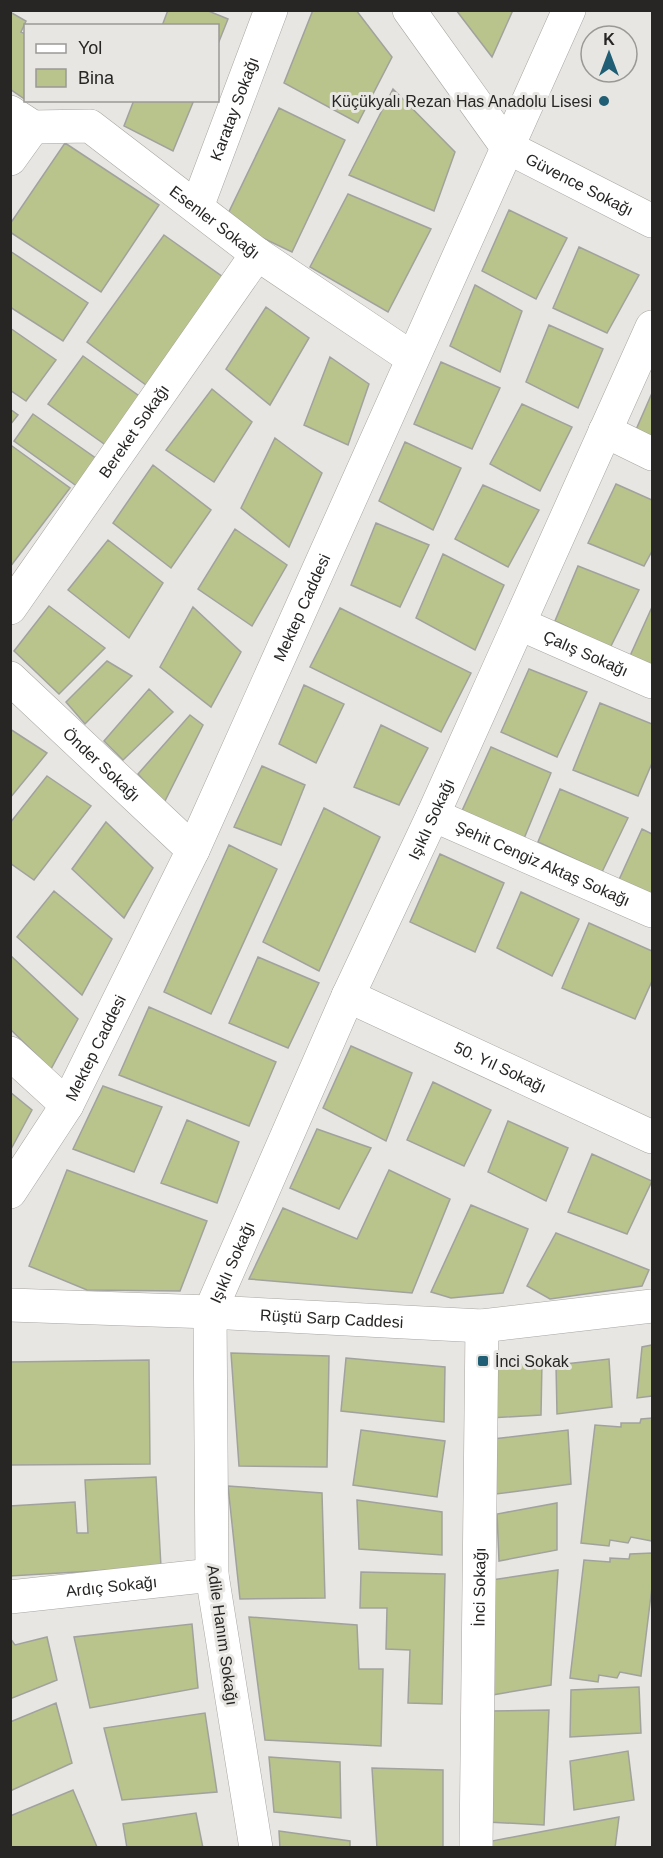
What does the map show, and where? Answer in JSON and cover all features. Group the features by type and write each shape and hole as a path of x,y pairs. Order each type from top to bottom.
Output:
{"street":[{"name":"Karatay Sokağı","path":"197,207 272,10"},
{"path":"409,10 507,147"},
{"name":"Mektep Caddesi","path":"10,1192 67,1105 193,850 568,10"},
{"name":"Esenler Sokağı","path":"22,120 90,126 257,254 412,358"},
{"path":"10,159 22,120"},
{"name":"Güvence Sokağı","path":"507,147 652,221"},
{"name":"Bereket Sokağı","path":"10,608 257,254"},
{"name":"Işıklı Sokağı","path":"210,1312 348,996 433,815 652,327"},
{"path":"605,431 652,454"},
{"name":"Çalış Sokağı","path":"519,624 652,682"},
{"name":"Önder Sokağı","path":"10,678 193,850"},
{"name":"Şehit Cengiz Aktaş Sokağı","path":"433,815 652,911"},
{"name":"50. Yıl Sokağı","path":"348,996 652,1137"},
{"path":"10,1053 67,1105"},
{"name":"Rüştü Sarp Caddesi","path":"10,1305 210,1312 482,1326 652,1306"},
{"name":"Adile Hanım Sokağı","path":"210,1312 212,1575 256,1848"},
{"name":"İnci Sokağı","path":"477,1848 482,1326"},
{"name":"Ardıç Sokağı","path":"10,1597 212,1575"}],"building":[{"path":"168,10 206,10 228,19 219,42 219,24 163,24"},
{"path":"313,10 356,10 392,57 358,123 284,83"},
{"path":"456,10 513,10 492,57"},
{"path":"10,12 26,21 21,32 24,33 24,99 10,89"},
{"path":"393,89 455,152 434,211 349,175"},
{"path":"133,102 193,102 173,151 124,126"},
{"path":"279,108 345,140 292,252 225,220"},
{"path":"65,143 159,205 101,292 10,232 10,224"},
{"path":"348,194 431,229 388,312 310,267"},
{"path":"509,210 567,238 536,299 482,271"},
{"path":"164,235 223,277 146,385 87,342"},
{"path":"579,247 639,275 607,333 553,308"},
{"path":"10,251 88,303 63,341 10,307"},
{"path":"475,285 522,311 500,372 450,346"},
{"path":"266,307 309,338 270,405 226,369"},
{"path":"549,325 603,349 578,408 526,382"},
{"path":"10,328 56,360 26,401 10,390"},
{"path":"83,356 142,398 107,446 48,404"},
{"path":"330,357 369,384 348,445 304,425"},
{"path":"441,362 500,388 472,449 414,424"},
{"path":"212,389 252,422 214,482 166,450"},
{"path":"652,393 652,440 635,432"},
{"path":"522,404 572,427 540,491 490,464"},
{"path":"10,409 18,415 10,425"},
{"path":"33,414 97,459 78,487 14,441"},
{"path":"275,438 322,473 289,547 241,508"},
{"path":"405,442 461,468 433,530 379,501"},
{"path":"12,446 70,488 10,567 10,448"},
{"path":"153,465 211,510 171,568 113,523"},
{"path":"616,484 652,500 652,551 644,566 588,543"},
{"path":"483,485 539,510 508,567 455,539"},
{"path":"376,523 429,545 400,607 351,585"},
{"path":"235,529 287,565 252,626 198,589"},
{"path":"108,540 163,583 129,638 68,590"},
{"path":"443,554 504,585 475,650 416,618"},
{"path":"578,566 639,590 610,648 555,621"},
{"path":"49,606 105,648 59,694 14,651"},
{"path":"193,607 241,652 211,707 160,667"},
{"path":"652,607 652,666 630,656"},
{"path":"340,608 471,673 441,732 310,667"},
{"path":"107,661 132,676 85,724 66,702"},
{"path":"529,669 587,692 557,757 501,732"},
{"path":"304,685 344,704 316,763 279,744"},
{"path":"149,689 173,712 123,760 104,741"},
{"path":"600,703 652,724 652,763 638,796 573,770"},
{"path":"190,715 203,725 164,803 138,774"},
{"path":"381,725 428,748 399,805 354,787"},
{"path":"10,729 47,753 10,798"},
{"path":"491,747 551,773 523,841 461,813"},
{"path":"262,766 305,785 281,845 234,827"},
{"path":"47,776 91,806 34,880 10,863 10,823"},
{"path":"560,789 628,818 602,872 538,842"},
{"path":"324,808 380,837 319,971 263,942"},
{"path":"106,822 153,868 124,918 72,869"},
{"path":"642,829 652,834 652,900 618,882"},
{"path":"229,845 277,869 211,1014 164,992"},
{"path":"440,854 504,883 475,952 410,922"},
{"path":"54,891 112,939 82,995 17,937"},
{"path":"521,892 579,919 552,976 497,948"},
{"path":"589,923 652,951 652,981 635,1019 562,988"},
{"path":"10,955 78,1019 51,1069 10,1029"},
{"path":"258,957 319,983 288,1048 229,1023"},
{"path":"149,1007 276,1062 249,1126 119,1075"},
{"path":"351,1046 412,1073 386,1141 323,1108"},
{"path":"433,1082 491,1110 464,1166 407,1140"},
{"path":"103,1086 162,1107 134,1172 73,1149"},
{"path":"10,1092 32,1110 10,1151"},
{"path":"187,1120 239,1142 217,1203 161,1183"},
{"path":"508,1121 568,1148 546,1201 488,1172"},
{"path":"317,1129 371,1148 339,1209 290,1188"},
{"path":"592,1154 652,1181 627,1234 568,1212"},
{"path":"67,1170 207,1221 180,1291 87,1290 29,1266"},
{"path":"389,1170 450,1199 412,1293 249,1279 283,1208 357,1239"},
{"path":"471,1205 528,1229 503,1293 451,1298 431,1292"},
{"path":"556,1233 649,1270 642,1286 550,1299 527,1286"},
{"path":"652,1345 652,1396 637,1398 642,1347"},
{"path":"231,1353 329,1356 327,1467 239,1466"},
{"path":"346,1358 445,1367 444,1422 341,1411"},
{"path":"609,1359 612,1407 557,1414 556,1365"},
{"path":"149,1360 150,1464 10,1465 10,1362"},
{"path":"542,1363 541,1415 490,1418 490,1366"},
{"path":"652,1418 652,1541 631,1537 628,1543 610,1540 609,1546 581,1543 595,1425 621,1427 621,1423 640,1423 641,1419"},
{"path":"361,1430 445,1441 437,1497 353,1485"},
{"path":"568,1430 571,1484 496,1494 493,1439"},
{"path":"156,1477 161,1567 10,1576 10,1506 75,1502 77,1533 88,1533 85,1480"},
{"path":"228,1486 322,1493 325,1598 240,1599"},
{"path":"357,1500 442,1512 442,1555 359,1549"},
{"path":"557,1503 557,1550 499,1561 497,1514"},
{"path":"652,1553 652,1587 641,1676 620,1672 617,1678 599,1675 598,1682 570,1678 584,1560 610,1562 610,1558 629,1559 630,1554"},
{"path":"558,1570 551,1685 492,1695 492,1580"},
{"path":"361,1572 445,1574 442,1704 408,1703 410,1650 386,1649 387,1608 360,1608"},
{"path":"249,1617 357,1625 359,1669 383,1669 381,1746 265,1740"},
{"path":"192,1624 198,1688 90,1708 74,1637"},
{"path":"47,1637 57,1680 10,1699 10,1638 15,1645"},
{"path":"639,1687 641,1733 570,1737 571,1690"},
{"path":"56,1703 72,1763 10,1791 10,1722"},
{"path":"549,1710 544,1825 487,1822 490,1711"},
{"path":"205,1713 217,1792 122,1800 104,1728"},
{"path":"628,1751 634,1800 574,1810 570,1761"},
{"path":"269,1757 340,1762 341,1818 274,1812"},
{"path":"372,1768 443,1770 443,1848 377,1848"},
{"path":"73,1790 97,1847 10,1848 10,1816"},
{"path":"196,1813 203,1848 127,1848 123,1824"},
{"path":"619,1817 615,1848 492,1848 492,1841"},
{"path":"279,1831 350,1841 350,1848 280,1848"}],"place":[{"name":"Küçükyalı Rezan Has Anadolu Lisesi","path":"604,101"},
{"name":"İnci Sokak","path":"483,1361"}]}
